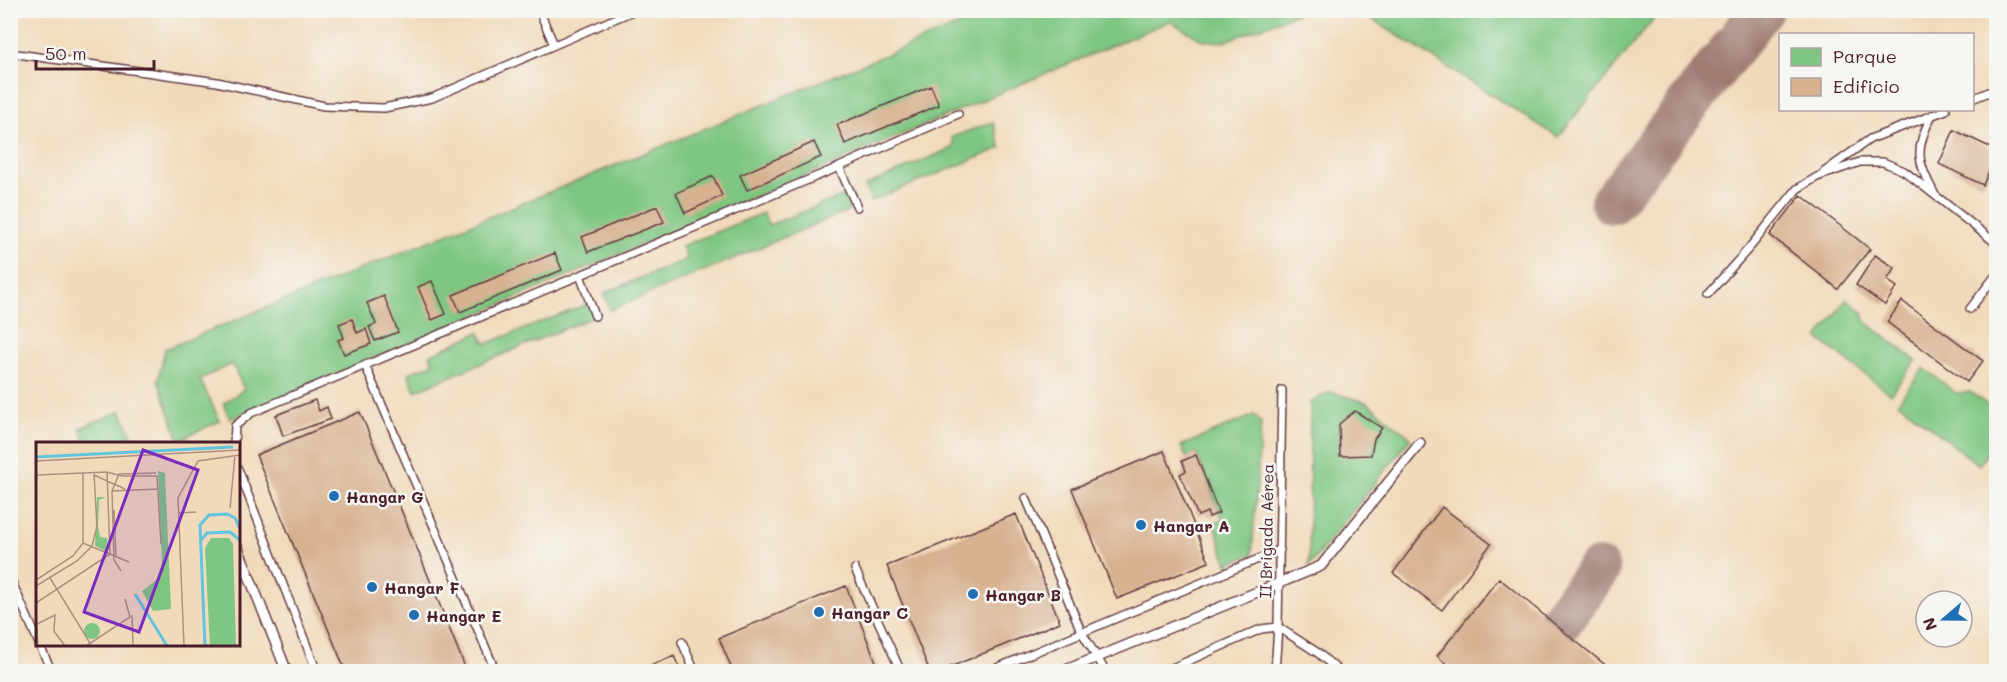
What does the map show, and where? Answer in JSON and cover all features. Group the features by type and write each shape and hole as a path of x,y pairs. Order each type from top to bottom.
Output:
{"street":[{"path":"1061,672 1321,566 1420,443"},
{"path":"240,553 287,672"}],"lane":[{"path":"540,10 554,45"},
{"path":"10,53 217,82 324,106 384,108 432,98 635,10"},
{"path":"1974,98 1996,89"},
{"path":"1708,294 1797,189 1870,139 1943,111"},
{"path":"234,442 235,426 251,413 839,167 958,114"},
{"path":"1932,115 1919,147 1922,168 1936,197"},
{"path":"1817,177 1860,162 1883,162 1904,171 1996,243"},
{"path":"839,167 857,207"},
{"path":"1970,309 1996,275"},
{"path":"580,276 595,316"},
{"path":"365,365 496,672"},
{"name":"II Brigada Aérea","path":"1275,672 1280,550 1282,390"},
{"path":"240,474 317,672"},
{"path":"1026,498 1081,632 1106,672"},
{"path":"987,672 1280,550"},
{"path":"855,569 900,672"},
{"path":"10,578 36,638"},
{"path":"1163,672 1261,629 1278,627 1318,653 1340,672"},
{"path":"682,642 695,672"},
{"path":"39,646 52,672"}],"green space":[{"path":"1660,10 1558,137 1359,11"},
{"path":"993,11 1303,11 1224,42 1202,40 1170,21 230,419 223,404 244,389 232,364 200,379 220,421 179,440 158,380 165,349"},
{"path":"993,122 1001,148 871,201 865,186 954,147 952,137"},
{"path":"851,193 857,207 610,310 604,293 687,259 682,246 763,213 769,225"},
{"path":"1847,299 1863,312 1865,321 1916,361 1890,394 1818,338"},
{"path":"590,303 595,316 415,391 408,373 433,364 430,355 479,332 486,344"},
{"path":"1924,368 1956,393 1971,392 1996,412 1996,442 1979,465 1898,402"},
{"path":"1330,392 1366,402 1411,438 1309,566 1310,402"},
{"path":"121,411 135,442 86,442 80,428"},
{"path":"1254,415 1261,423 1252,555 1227,564 1214,523 1223,520 1196,453 1186,457 1181,446"}],"building":[{"path":"931,86 939,105 845,144 837,125"},
{"path":"1954,130 1996,150 1983,185 1939,164"},
{"path":"814,142 821,157 747,190 740,175"},
{"path":"713,176 722,196 685,213 676,193"},
{"path":"1801,195 1870,249 1838,289 1770,235"},
{"path":"657,206 664,222 588,252 582,237"},
{"path":"555,253 562,270 460,312 453,295"},
{"path":"1875,255 1895,268 1887,280 1897,287 1885,305 1856,285"},
{"path":"432,281 446,314 432,320 418,287"},
{"path":"384,296 398,332 375,341 369,327 376,324 367,303"},
{"path":"1902,301 1983,361 1967,382 1887,322"},
{"path":"352,319 357,333 366,329 371,344 344,354 338,340 344,338 339,324"},
{"path":"315,400 319,411 327,407 331,419 283,436 276,415"},
{"path":"1355,411 1382,428 1374,439 1371,455 1340,456 1339,424"},
{"path":"360,412 467,672 346,672 256,455"},
{"name":"Hangar A","path":"1164,451 1209,562 1117,599 1072,489"},
{"path":"1196,455 1219,513 1209,517 1207,512 1198,516 1180,474 1186,471 1182,461"},
{"path":"1442,507 1491,544 1442,610 1393,573"},
{"name":"Hangar B","path":"1016,514 1060,622 938,672 930,672 887,566"},
{"path":"1499,578 1614,672 1456,672 1437,656"},
{"name":"Hangar C","path":"846,586 880,672 733,672 719,638"},
{"path":"674,656 681,672 637,672 637,671"}],"taxiway":[{"path":"1612,202 1762,10"},
{"path":"1557,626 1598,570"}],"place":[{"name":"Hangar G","path":"334,496"},
{"name":"Hangar A","path":"1141,525"},
{"name":"Hangar F","path":"372,587"},
{"name":"Hangar B","path":"973,594"},
{"name":"Hangar C","path":"819,612"},
{"name":"Hangar E","path":"414,615"}]}
